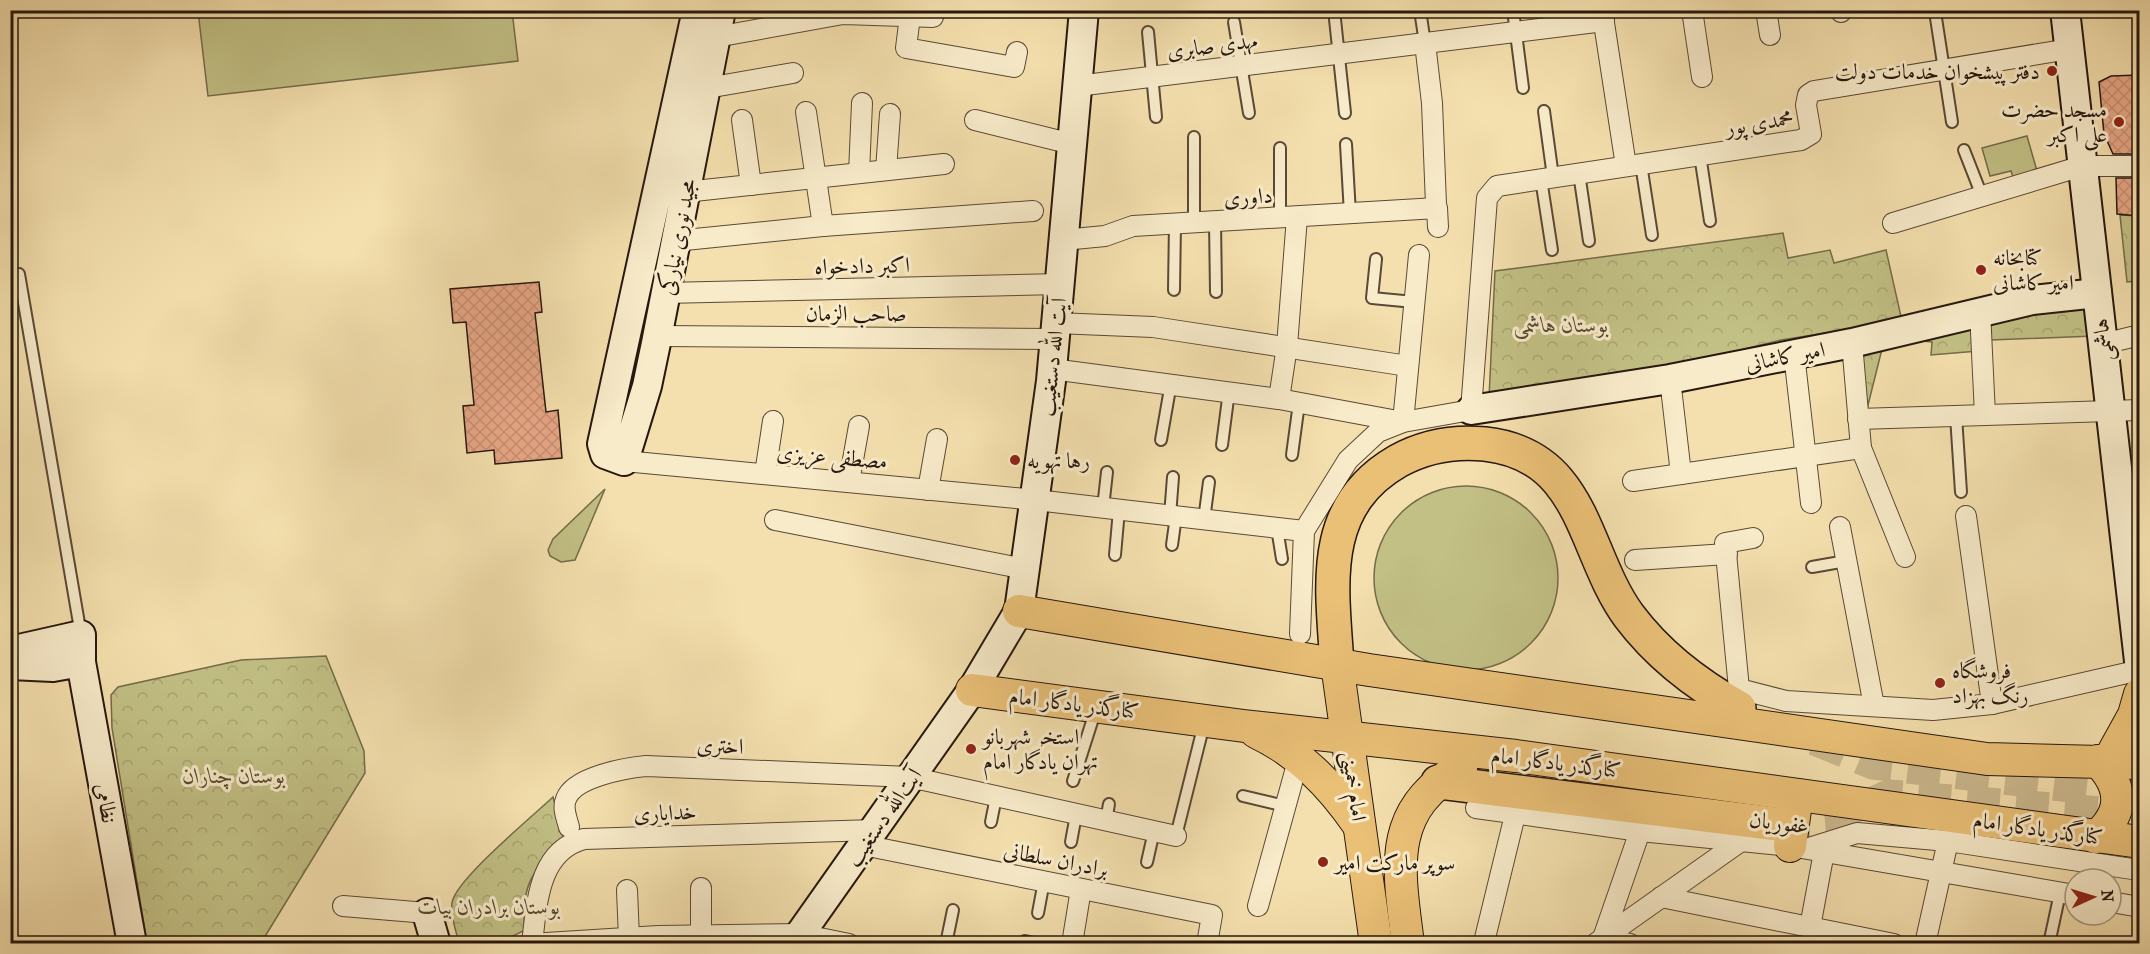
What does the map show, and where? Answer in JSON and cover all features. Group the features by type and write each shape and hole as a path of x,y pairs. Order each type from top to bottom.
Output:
{"highway":[{"path":"1337,664 1333,554 1348,511 1373,479 1412,453 1439,445 1479,444 1516,451 1538,463 1560,482 1578,507 1609,585 1629,616 1678,669 1705,689 1739,699"},
{"path":"1438,782 1799,842"}],"main road":[{"path":"1019,612 1337,664 1987,759 2139,763"},
{"name":"امام خمینی","path":"1337,664 1376,944"},
{"name":"کنارگذر یادگار امام","path":"972,690 1244,726 1516,756 2096,837 2136,856"},
{"path":"2103,761 2134,715 2139,694"},
{"path":"1244,726 1273,740 1299,757 1334,790 1361,829"},
{"path":"1410,943 1400,876 1403,838 1417,804 1438,782 1460,768 1516,756"},
{"path":"2096,837 2109,826 2116,809 2118,792 2103,761"},
{"path":"1797,795 1799,842"}],"street":[{"name":"مجید نوری نیارکی","path":"697,10 602,444 605,454 624,460 647,386 718,24"},
{"name":"آیت الله دستغیب","path":"972,690 1019,612 1052,369 1084,10"},
{"path":"1692,10 1702,77"},
{"path":"1766,10 1770,35"},
{"name":"هاشمی","path":"1739,699 1933,710 1992,704 2139,670 2137,618 2110,413 2065,10"},
{"path":"718,24 843,12 910,16 933,14"},
{"path":"910,16 906,48 1014,67 1017,52"},
{"name":"مهدی صابری","path":"1077,86 1516,31 1603,16 1634,165"},
{"name":"داوری","path":"1063,240 1106,236 1133,226 1350,214 1437,214 1432,103 1425,43"},
{"name":"محمدی پور","path":"1471,410 1487,198 1497,186 1807,139 1811,128 1806,100 1814,91 2069,49"},
{"path":"707,88 793,73"},
{"path":"860,173 862,104"},
{"path":"806,112 823,226"},
{"path":"886,170 890,114"},
{"path":"742,120 751,185"},
{"path":"975,120 1072,144"},
{"path":"685,192 944,164"},
{"path":"1893,223 2082,166 2139,166"},
{"path":"675,241 823,226 1033,210"},
{"path":"1279,399 1287,346 1288,217"},
{"path":"1403,422 1419,255"},
{"name":"اکبر دادخواه","path":"665,293 1059,284"},
{"name":"امیر کاشانی","path":"1471,410 1670,379 1852,343 2032,300 2097,293"},
{"path":"1980,311 1986,415"},
{"name":"صاحب الزمان","path":"657,336 1055,331 1153,327 1408,366"},
{"path":"2103,344 2139,335"},
{"path":"1852,343 1861,448 1905,557"},
{"path":"1794,354 1811,504"},
{"path":"1052,369 1279,399 1403,422"},
{"path":"1670,379 1682,474"},
{"path":"1300,634 1304,531 1348,460 1378,432 1403,422 1471,410"},
{"path":"1858,419 2110,413 2139,410"},
{"path":"765,474 773,421"},
{"path":"849,482 859,426"},
{"path":"928,490 937,439"},
{"path":"1633,481 1805,458 1861,448"},
{"name":"مصطفی عزیزی","path":"624,460 1036,500 1304,531"},
{"path":"1966,516 1992,704"},
{"path":"775,520 1025,569"},
{"path":"1840,527 1874,706"},
{"path":"1739,699 1725,543 1753,538"},
{"path":"1635,560 1727,554"},
{"path":"10,651 81,649"},
{"path":"11,667 53,667 81,649"},
{"name":"نظامی","path":"81,649 132,944"},
{"name":"آیت‌الله دستغیب","path":"797,939 972,690"},
{"path":"1258,906 1299,757"},
{"name":"اختری","path":"569,827 564,806 566,797 596,777 624,768 646,766 910,777"},
{"path":"910,777 996,797 1053,801 1076,814 1107,812 1154,831 1176,836"},
{"name":"غفوریان","path":"1476,808 1515,815 1741,842 1799,842 1941,872 2063,893"},
{"path":"1485,938 1515,815"},
{"path":"1599,941 1640,831"},
{"path":"1810,927 1799,842 1857,833 2136,856"},
{"name":"خدایاری","path":"531,943 542,876 558,855 574,842 596,838 868,838"},
{"name":"برادران سلطانی","path":"868,838 1044,881 1212,915 1207,944"},
{"path":"1925,944 1948,841"},
{"path":"1599,941 1741,842"},
{"path":"701,888 701,934"},
{"path":"1072,944 1081,889"},
{"path":"627,890 629,938"},
{"path":"1661,897 1882,942"},
{"path":"2123,904 2139,907"},
{"path":"343,906 427,914 436,944"},
{"path":"531,943 629,938 658,940 701,934 849,944"},
{"path":"1599,941 1630,944"}],"lane":[{"path":"1334,10 1345,113"},
{"path":"1420,10 1425,43"},
{"path":"1513,10 1523,88"},
{"path":"1936,18 1952,122"},
{"path":"1234,22 1249,113"},
{"path":"1148,32 1156,117"},
{"path":"1545,111 1552,250"},
{"path":"1174,290 1194,137"},
{"path":"1346,144 1350,214"},
{"path":"1280,148 1288,217"},
{"path":"1964,150 1982,196"},
{"path":"1700,155 1710,221"},
{"path":"1634,165 1652,235"},
{"path":"1579,173 1589,241"},
{"path":"1215,222 1216,292"},
{"path":"1376,259 1372,298 1414,302"},
{"path":"10,275 19,274 81,649"},
{"path":"1161,440 1171,383"},
{"path":"1222,445 1228,392"},
{"path":"1292,454 1299,403"},
{"path":"1956,416 1961,492"},
{"path":"1107,472 1115,555"},
{"path":"1172,545 1173,477"},
{"path":"1204,520 1209,482"},
{"path":"1277,528 1282,559"},
{"path":"1812,567 1846,561"},
{"path":"1073,781 1096,706"},
{"path":"1176,836 1205,721"},
{"path":"1243,796 1285,806"},
{"path":"991,822 996,797"},
{"path":"1071,842 1076,814"},
{"path":"1147,862 1154,831"},
{"path":"1038,914 1044,881"},
{"path":"2049,944 2063,905"},
{"path":"946,944 953,910"},
{"path":"1025,941 1038,944"}],"green space":[{"path":"198,11 512,11 518,61 208,96"},
{"path":"2027,136 2037,171 2013,177 2011,171 1990,176 1982,148"},
{"path":"2120,215 2139,216 2139,281 2127,282"},
{"name":"بوستان هاشمی","path":"1783,233 1788,258 1830,250 1834,263 1886,250 1902,321 1781,340 1634,376 1489,398 1495,271"},
{"path":"2093,303 2094,336 1991,340 1988,316"},
{"path":"1976,316 1978,351 1931,355 1932,342 1893,338"},
{"path":"1884,341 1864,421 1857,346"},
{"path":"1466,486 1501,493 1517,501 1531,513 1543,527 1551,543 1558,578 1551,613 1543,629 1531,643 1517,655 1501,663 1466,670 1431,663 1415,655 1401,643 1389,629 1381,613 1374,578 1381,543 1389,527 1401,513 1415,501 1431,493"},
{"path":"605,489 575,560 561,562 550,556 548,550 553,539"},
{"name":"بوستان چناران","path":"326,656 364,751 365,773 261,943 147,943 112,728 111,695 118,687 241,660"},
{"name":"بوستان برادران بیات","path":"553,797 564,839 531,879 525,900 525,930 507,939 459,943 452,913 452,903 456,893 480,865"}],"building":[{"path":"2139,75 2139,154 2113,154 2104,134 2099,82 2111,76"},
{"path":"2116,178 2139,178 2139,216 2117,214"},
{"path":"539,282 542,312 535,313 546,412 558,410 562,458 495,464 494,450 467,453 463,406 474,405 466,322 453,323 450,289"}],"tunnel":[{"path":"1815,739 1873,763 2140,794"},
{"path":"1776,824 1840,818 1889,796 2102,813"}],"place":[{"name":"دفتر پیشخوان خدمات دولت","path":"2052,71"},
{"name":"مسجد حضرت علی اکبر","path":"2119,122"},
{"name":"کتابخانه امیر کاشانی","path":"1981,270"},
{"name":"رها تهویه","path":"1015,460"},
{"name":"فروشگاه رنگ بهزاد","path":"1940,683"},
{"name":"استخر شهربانو تهران یادگار امام","path":"971,749"},
{"name":"سوپر مارکت امیر","path":"1323,862"}]}
